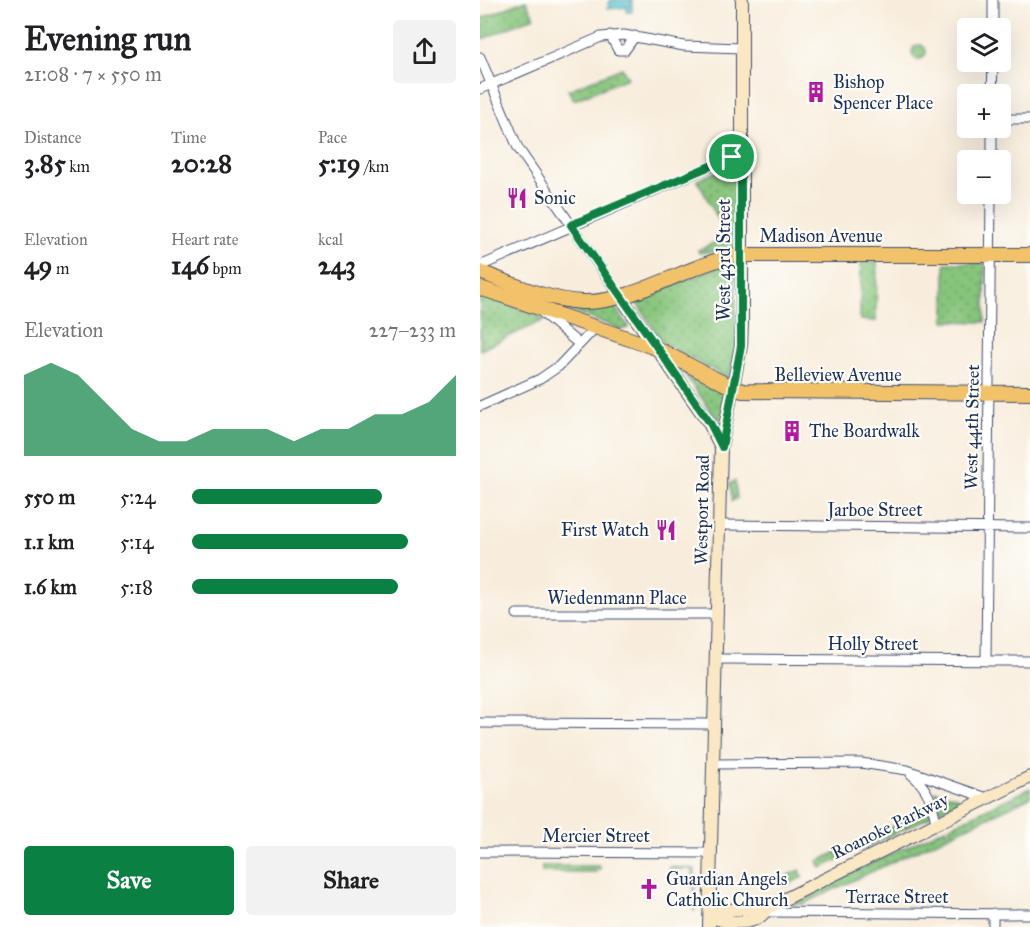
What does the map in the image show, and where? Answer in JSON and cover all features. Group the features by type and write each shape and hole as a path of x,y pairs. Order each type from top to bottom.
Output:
{"main road":[{"name":"Madison Avenue","path":"480,272 557,299 583,302 620,296 715,259 742,255 1030,255"},
{"name":"Belleview Avenue","path":"480,288 656,348 733,388 760,393 1030,393"}],"street":[{"name":"West 43rd Street","path":"722,447 741,346 742,0"},
{"path":"993,0 993,18"},
{"path":"610,35 618,50 625,50 635,36"},
{"path":"480,88 610,35 635,36 684,46 742,48"},
{"name":"Westport Road","path":"480,57 518,148 710,423 722,447 709,922"},
{"path":"1011,119 1030,119"},
{"path":"480,266 741,153"},
{"name":"West 44th Street","path":"986,661 992,204"},
{"path":"533,306 579,344"},
{"path":"480,406 540,379 559,366 596,327"},
{"name":"Jarboe Street","path":"720,525 1030,528"},
{"name":"Wiedenmann Place","path":"517,614 717,614"},
{"name":"Holly Street","path":"717,660 1030,661"},
{"path":"480,723 715,724"},
{"path":"714,764 861,763 907,770 987,798"},
{"path":"907,770 925,786 936,823"},
{"name":"Roanoke Parkway","path":"709,922 725,910 767,908 1030,777"},
{"name":"Mercier Street","path":"480,852 712,853"},
{"name":"Terrace Street","path":"767,908 770,912 1030,914"},
{"path":"993,914 993,927"}],"green space":[{"path":"526,0 534,17 483,39 480,19"},
{"path":"916,45 922,45 926,52 922,59 916,59 912,55 912,49"},
{"path":"622,68 628,78 574,100 568,90"},
{"path":"736,164 736,245 727,250 699,253 698,250 728,237 697,180"},
{"path":"861,262 877,262 876,321 860,320"},
{"path":"945,263 985,263 985,322 945,321"},
{"path":"727,264 734,268 736,278 736,345 730,374 726,377 663,343 636,302 639,298"},
{"path":"480,295 534,313 544,320 480,350"},
{"path":"547,302 580,310 615,307 629,327 622,330"},
{"path":"687,371 724,392 720,424 686,376 684,372"},
{"path":"735,481 737,498 732,501 730,483"},
{"path":"1030,788 1030,797 1016,804 1013,796"},
{"path":"935,791 957,797 959,802 940,811"},
{"path":"1011,797 1014,805 952,834 949,827"},
{"path":"931,808 930,817 908,827 905,820"},
{"path":"904,821 907,828 858,851 855,844"},
{"path":"946,828 950,835 803,904 793,904 796,899"},
{"path":"837,852 840,859 821,868 818,861"},
{"path":"542,866 600,866 600,869 596,869 596,872 542,872"},
{"path":"669,867 695,869 695,911 693,911 693,872 690,869 669,869"},
{"path":"800,870 803,877 785,886 782,878"}],"water":[{"path":"610,0 632,0 632,12 627,12 627,7 608,9"}],"place":[{"name":"Bishop Spencer Place","path":"816,92"},
{"name":"Sonic","path":"517,198"},
{"name":"The Boardwalk","path":"792,431"},
{"name":"First Watch","path":"666,530"},
{"name":"Guardian Angels Catholic Church","path":"649,889"}],"route":[{"path":"741,153 742,323 741,346 722,447 710,423 571,225 732,157 741,153"}]}
